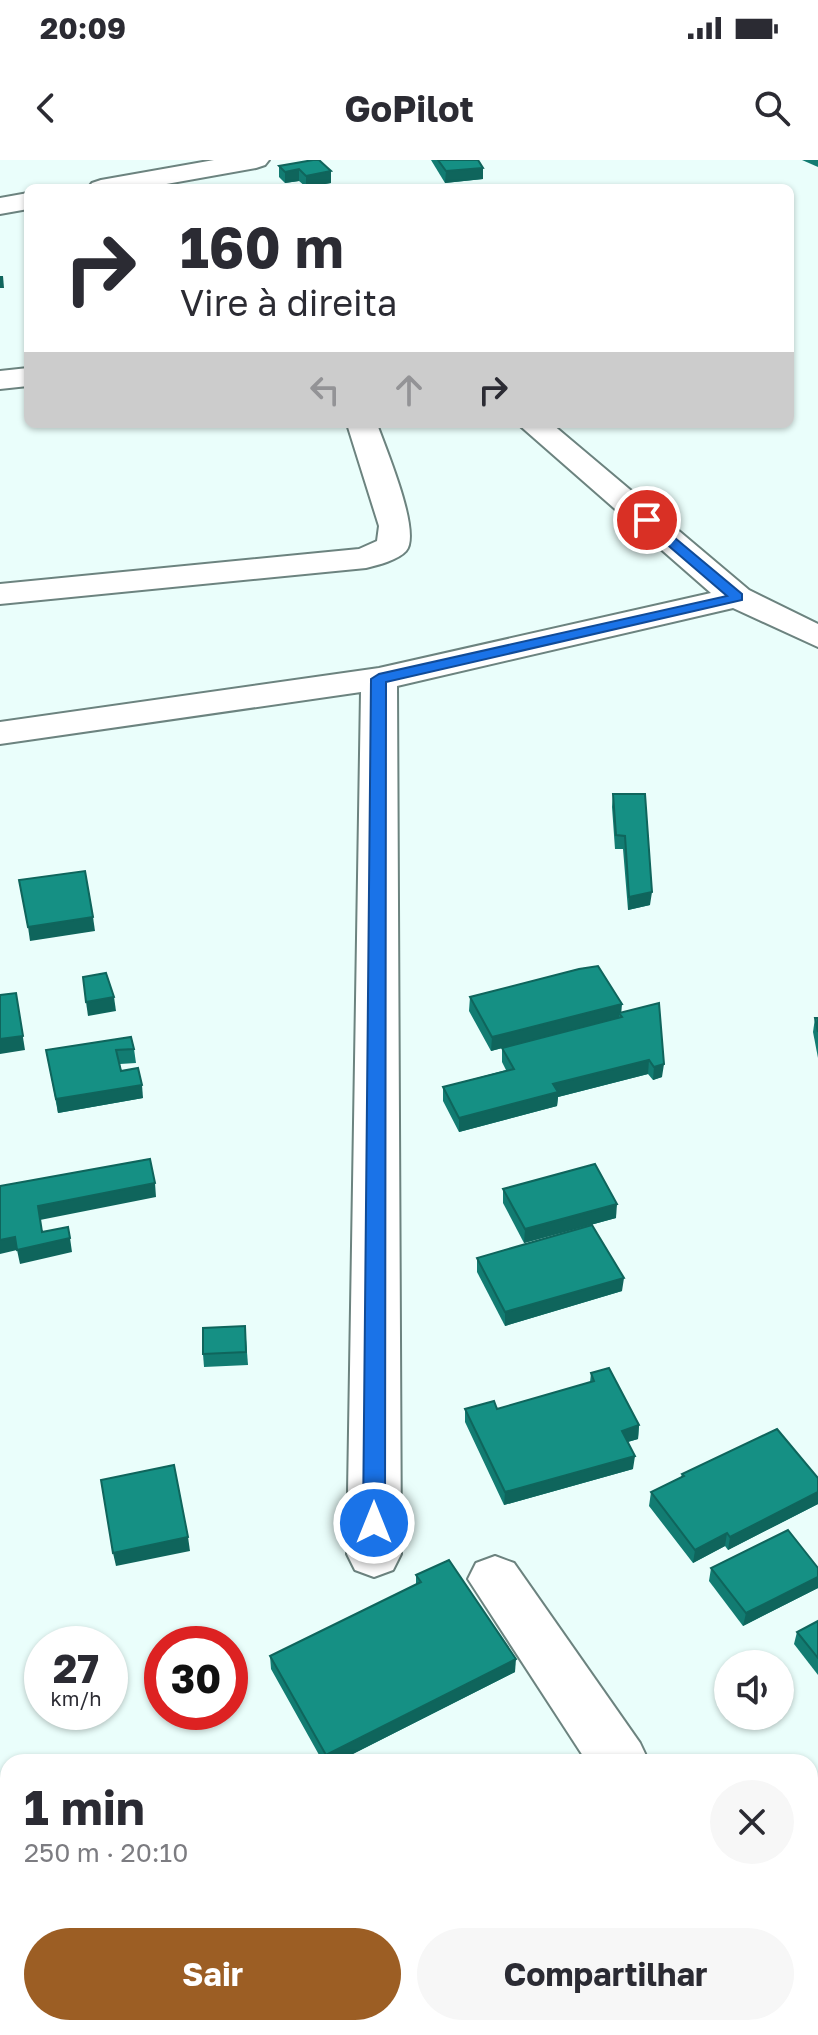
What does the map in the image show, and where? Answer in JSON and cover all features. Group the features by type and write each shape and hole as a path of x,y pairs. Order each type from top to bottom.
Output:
{"street":[{"path":"123,184 256,160"},
{"path":"229,165 251,184"},
{"path":"0,206 24,202"},
{"path":"0,380 24,377"},
{"path":"0,594 366,558 393,546 395,526 363,428"},
{"path":"538,428 737,597 818,637"},
{"path":"0,733 379,679 737,597"},
{"path":"374,1554 379,679"},
{"path":"495,1579 615,1754"}],"building":[{"path":"319,160 331,171 306,176 299,169 285,172 279,166"},
{"path":"438,160 478,160 483,168 446,171"},
{"path":"613,794 645,794 652,892 629,897 625,836 616,835"},
{"path":"85,871 93,917 28,927 19,880"},
{"path":"598,966 622,1004 492,1037 470,997 579,969"},
{"path":"106,973 114,997 86,1002 83,977"},
{"path":"16,993 23,1036 0,1039 0,995"},
{"path":"659,1003 664,1064 654,1067 649,1060 553,1084 558,1092 459,1118 443,1087 514,1069 502,1048 622,1017 619,1013"},
{"path":"131,1037 134,1049 116,1050 121,1071 138,1068 142,1085 56,1099 46,1050"},
{"path":"150,1159 155,1183 38,1206 42,1232 68,1227 70,1238 17,1250 15,1237 0,1240 0,1186"},
{"path":"595,1164 617,1204 525,1229 503,1189"},
{"path":"592,1225 624,1278 505,1312 477,1258"},
{"path":"245,1326 246,1352 203,1354 203,1328"},
{"path":"609,1368 639,1425 622,1431 635,1456 505,1492 465,1409 494,1401 497,1409 594,1381 591,1373"},
{"path":"777,1429 818,1478 818,1492 730,1537 727,1533 695,1550 651,1492"},
{"path":"174,1465 188,1537 113,1553 101,1480"},
{"path":"788,1530 818,1568 818,1577 746,1613 711,1568"},
{"path":"449,1560 516,1659 325,1754 270,1656 421,1582 416,1575"},
{"path":"818,1621 818,1658 797,1632"}],"route":[{"path":"374,1523 379,679 737,597 647,520"}]}
